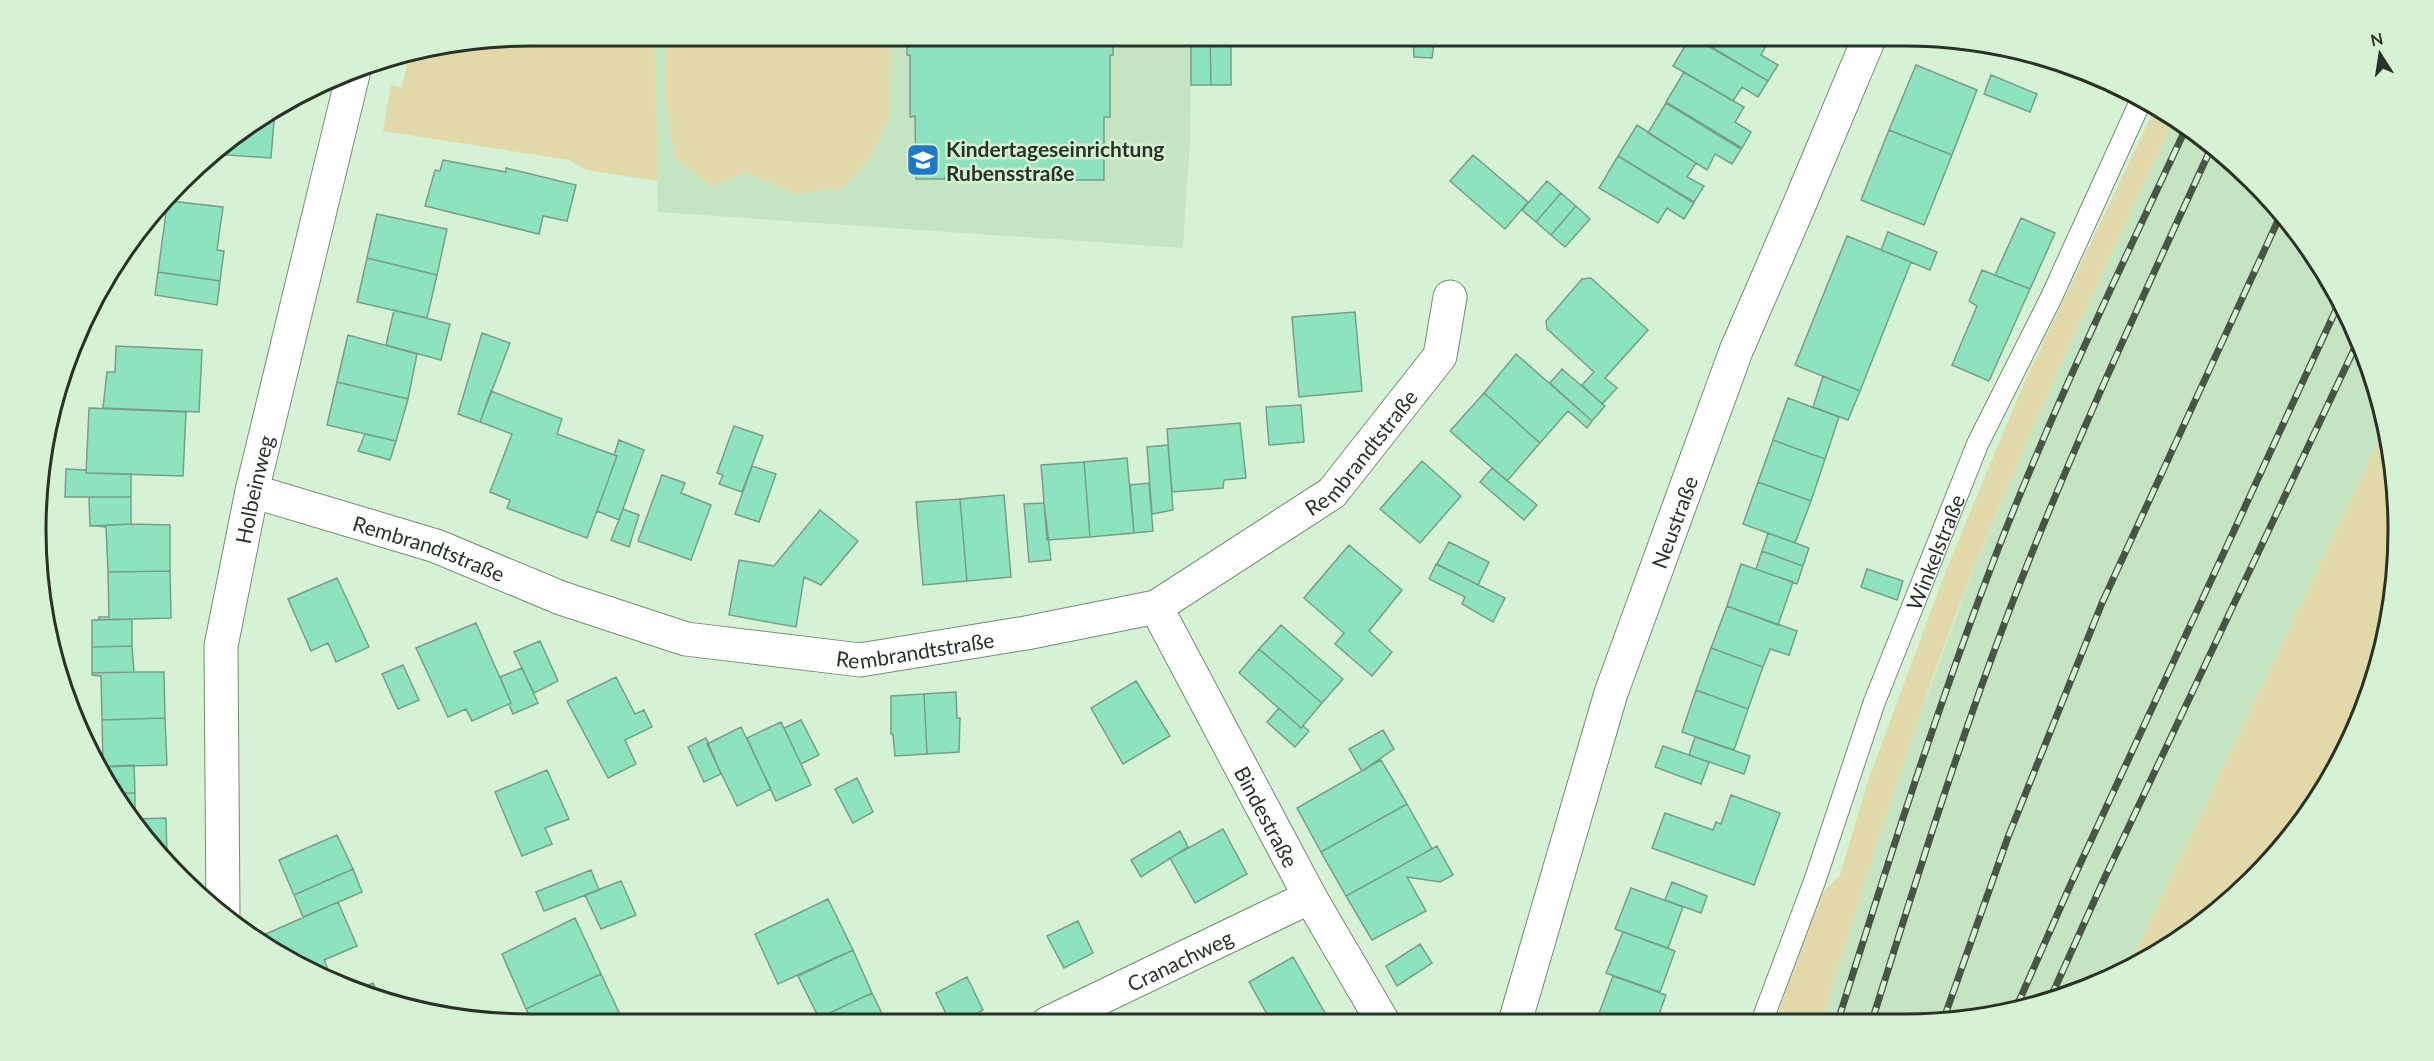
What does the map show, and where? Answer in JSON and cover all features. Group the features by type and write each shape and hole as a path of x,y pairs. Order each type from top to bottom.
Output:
{"street":[{"name":"Neustraße","path":"1517,1014 1611,693 1736,351 1866,46"},
{"name":"Holbeinweg","path":"223,904 221,646 252,491 351,81"},
{"name":"Rembrandtstraße","path":"252,491 436,546 561,598 686,639 860,660 1026,633 1156,607 1332,493 1440,356 1450,297"},
{"name":"Bindestraße","path":"1156,607 1310,897 1378,1014"},
{"name":"Cranachweg","path":"1067,1014 1310,897"}],"lane":[{"name":"Winkelstraße","path":"1765,1014 1815,880 1874,703 1978,443 2051,298 2138,107"}],"shaded area":[{"name":"Kindertageseinrichtung Rubensstraße","path":"654,46 1191,46 1190,139 1183,248 658,212"},
{"path":"654,46 658,181 586,170 569,160 383,131 391,85 402,88 407,63 436,56 499,48"},
{"path":"665,46 889,46 891,53 889,119 869,160 843,188 795,194 746,173 711,186 675,158 665,100"},
{"path":"2152,115 2170,127 2043,404 1970,578 1910,743 1824,1014 1778,1014 1814,902 1840,875 1868,781 1945,573 2023,385"},
{"path":"2170,127 2223,167 2246,188 2267,211 2306,262 2338,316 2351,345 2371,405 2379,440 2133,957 2089,978 2059,989 1998,1005 1935,1013 1824,1014 1892,791 1970,579 2043,400"},
{"path":"2379,440 2388,530 2383,594 2371,656 2351,716 2338,745 2306,799 2267,850 2246,873 2198,914 2133,957"}],"building":[{"name":"Kindertageseinrichtung Rubensstraße","path":"907,46 1113,46 1113,55 1110,55 1110,117 1104,117 1104,180 1075,180 1075,176 916,179 915,116 910,117 910,55 907,55"},
{"path":"1191,46 1210,46 1211,85 1191,85"},
{"path":"1210,46 1231,46 1231,85 1211,85"},
{"path":"1413,46 1434,46 1432,58 1414,57"},
{"path":"1685,46 1708,46 1768,81 1758,97 1742,87 1733,101 1673,66"},
{"path":"1710,46 1766,46 1761,55 1778,65 1768,81"},
{"path":"1916,65 1977,90 1952,155 1889,130"},
{"path":"1684,72 1744,107 1735,122 1751,132 1742,148 1666,102"},
{"path":"1991,75 2037,94 2030,112 1984,94"},
{"path":"1666,103 1741,149 1732,164 1715,154 1707,170 1648,133"},
{"path":"274,120 271,158 226,155"},
{"path":"1637,125 1696,163 1687,177 1704,186 1694,202 1618,156"},
{"path":"1889,130 1952,155 1924,225 1861,200"},
{"path":"1473,155 1528,202 1505,229 1450,181"},
{"path":"1618,156 1694,203 1684,219 1667,208 1658,223 1599,188"},
{"path":"443,160 506,172 506,168 576,185 567,221 543,216 539,234 425,206 435,170 440,171"},
{"path":"1547,181 1561,193 1536,222 1522,210"},
{"path":"1561,193 1576,206 1551,235 1536,222"},
{"path":"176,202 223,207 217,250 224,251 220,281 158,272 166,212"},
{"path":"1576,206 1590,219 1565,247 1551,235"},
{"path":"377,214 447,229 437,275 367,258"},
{"path":"2021,218 2055,233 2030,289 1995,275"},
{"path":"1888,232 1937,252 1930,270 1881,250"},
{"path":"1847,236 1911,262 1860,391 1795,365"},
{"path":"367,258 437,275 427,318 357,302"},
{"path":"1982,270 2030,289 1989,381 1952,365 1977,306 1969,301"},
{"path":"158,272 220,281 217,305 155,295"},
{"path":"1591,278 1648,330 1605,378 1617,388 1602,404 1582,385 1594,372 1547,329 1546,321 1582,279"},
{"path":"394,310 450,324 441,360 386,345"},
{"path":"1355,312 1362,391 1299,397 1292,317"},
{"path":"482,333 510,343 480,422 458,414"},
{"path":"348,335 417,354 408,399 337,382"},
{"path":"116,346 202,350 199,412 103,408 107,372 115,372"},
{"path":"1516,354 1592,421 1587,428 1568,411 1540,443 1484,393"},
{"path":"1562,369 1605,406 1592,421 1550,383"},
{"path":"1823,376 1860,391 1848,420 1813,407"},
{"path":"337,382 408,399 396,441 327,425"},
{"path":"491,391 562,419 557,434 617,456 587,538 507,508 510,500 490,492 512,434 480,422"},
{"path":"1484,393 1540,443 1507,481 1450,431"},
{"path":"1788,398 1839,417 1825,459 1773,440"},
{"path":"1301,405 1304,442 1269,445 1266,407"},
{"path":"89,408 186,412 183,476 86,473"},
{"path":"1240,423 1246,478 1224,480 1223,488 1172,492 1167,429"},
{"path":"734,426 763,436 742,492 719,484 723,475 717,473"},
{"path":"365,434 396,441 390,460 358,451"},
{"path":"619,440 644,450 619,520 597,511 617,456 614,455"},
{"path":"1773,440 1825,459 1811,501 1758,482"},
{"path":"1168,445 1173,510 1152,514 1147,447"},
{"path":"1127,458 1134,533 1090,537 1084,462"},
{"path":"1422,461 1461,496 1420,543 1380,509"},
{"path":"1084,462 1090,537 1047,540 1041,465"},
{"path":"752,466 776,474 759,522 735,514"},
{"path":"1492,468 1537,505 1524,520 1480,482"},
{"path":"66,469 86,470 86,473 131,474 131,497 65,497"},
{"path":"662,475 685,483 681,493 711,505 691,560 638,541"},
{"path":"1758,482 1811,501 1795,543 1743,524"},
{"path":"1149,483 1153,531 1134,533 1130,485"},
{"path":"1004,495 1011,577 967,581 960,499"},
{"path":"89,497 131,497 131,524 90,526"},
{"path":"960,499 967,581 923,585 916,502"},
{"path":"1044,503 1051,560 1029,562 1024,504"},
{"path":"623,509 639,515 629,547 611,540"},
{"path":"820,510 858,541 821,585 804,577 796,627 729,615 739,560 774,566"},
{"path":"170,525 170,571 108,572 106,527 97,526"},
{"path":"1768,533 1809,548 1803,566 1762,551"},
{"path":"1449,542 1489,562 1478,585 1437,564"},
{"path":"1349,545 1402,590 1369,631 1392,652 1372,676 1335,644 1344,633 1304,598"},
{"path":"1762,551 1803,566 1797,584 1756,569"},
{"path":"1436,564 1505,598 1493,622 1462,604 1465,597 1429,579"},
{"path":"1741,564 1793,582 1778,625 1727,606"},
{"path":"1867,569 1903,581 1897,600 1861,587"},
{"path":"170,571 171,618 99,620 99,617 109,617 108,572"},
{"path":"337,578 369,647 336,662 328,643 311,651 288,599"},
{"path":"1727,606 1797,631 1789,655 1770,649 1763,667 1711,648"},
{"path":"132,619 132,646 92,647 92,620"},
{"path":"476,623 511,703 472,721 466,709 448,717 416,648"},
{"path":"1281,625 1343,679 1322,703 1259,649"},
{"path":"540,641 558,681 534,693 514,652"},
{"path":"132,646 134,672 92,673 92,647"},
{"path":"1711,648 1763,667 1748,709 1696,690"},
{"path":"1259,649 1322,703 1301,728 1239,673"},
{"path":"403,665 419,700 398,709 382,674"},
{"path":"522,668 538,703 513,714 500,677"},
{"path":"164,672 165,718 102,720 101,676 92,675 92,673"},
{"path":"616,677 635,714 644,710 652,727 625,740 636,764 608,778 567,701"},
{"path":"1136,681 1170,736 1123,764 1091,708"},
{"path":"1696,690 1748,709 1734,750 1682,732"},
{"path":"956,692 957,718 960,718 959,752 927,754 924,694"},
{"path":"924,694 927,754 895,756 891,734 891,696"},
{"path":"1279,708 1301,728 1303,726 1309,731 1295,747 1267,722"},
{"path":"165,718 167,765 108,767 103,757 102,720"},
{"path":"801,720 819,755 801,764 784,728"},
{"path":"781,722 811,785 776,801 747,738"},
{"path":"741,727 771,789 737,806 707,744"},
{"path":"1383,730 1394,749 1362,771 1349,749"},
{"path":"1695,737 1750,756 1744,774 1689,755"},
{"path":"706,738 721,774 704,782 688,747"},
{"path":"1663,746 1709,762 1701,784 1655,767"},
{"path":"1381,760 1407,804 1321,852 1297,808"},
{"path":"134,765 135,793 124,793 108,766"},
{"path":"547,770 569,819 545,828 552,844 522,856 495,792"},
{"path":"857,778 873,812 853,823 835,789"},
{"path":"124,793 135,793 135,809"},
{"path":"1731,795 1780,813 1754,885 1652,848 1665,813 1713,830 1716,822 1721,824"},
{"path":"1407,804 1432,849 1346,896 1321,852"},
{"path":"166,818 167,850 147,825 142,819"},
{"path":"1223,829 1247,874 1195,903 1170,858"},
{"path":"1180,831 1188,847 1141,877 1131,860"},
{"path":"337,835 353,869 294,895 279,860"},
{"path":"1437,846 1453,875 1440,882 1407,877 1426,911 1372,940 1346,896"},
{"path":"353,869 362,892 303,917 294,895"},
{"path":"591,870 599,890 544,911 536,892"},
{"path":"621,881 636,915 601,929 585,895"},
{"path":"1672,882 1707,896 1701,913 1665,900"},
{"path":"1631,888 1683,907 1668,948 1615,929"},
{"path":"828,899 853,950 778,984 755,934"},
{"path":"338,902 357,946 324,960 329,971 288,950 265,935"},
{"path":"575,918 601,974 526,1009 502,954"},
{"path":"1078,921 1093,953 1064,968 1047,936"},
{"path":"1623,932 1675,951 1660,992 1606,973"},
{"path":"1420,944 1432,963 1397,986 1386,966"},
{"path":"853,950 872,993 827,1014 817,1014 798,976"},
{"path":"1293,957 1325,1013 1267,1014 1249,982"},
{"path":"601,974 620,1014 528,1014 526,1009"},
{"path":"1613,976 1666,995 1659,1014 1599,1014"},
{"path":"967,977 983,1010 976,1014 946,1014 936,993"},
{"path":"373,983 376,989 375,989 366,986"},
{"path":"872,993 882,1014 827,1014"}],"railway":[{"path":"1840,1014 1928,743 2009,521 2082,351 2182,136"},
{"path":"1874,1014 1954,766 1989,664 2031,554 2132,320 2208,155"},
{"path":"1946,1012 2008,837 2102,603 2277,223"},
{"path":"2019,1000 2335,311"},
{"path":"2054,991 2353,351"}],"place":[{"name":"Kindertageseinrichtung Rubensstraße","path":"923,160"}]}
